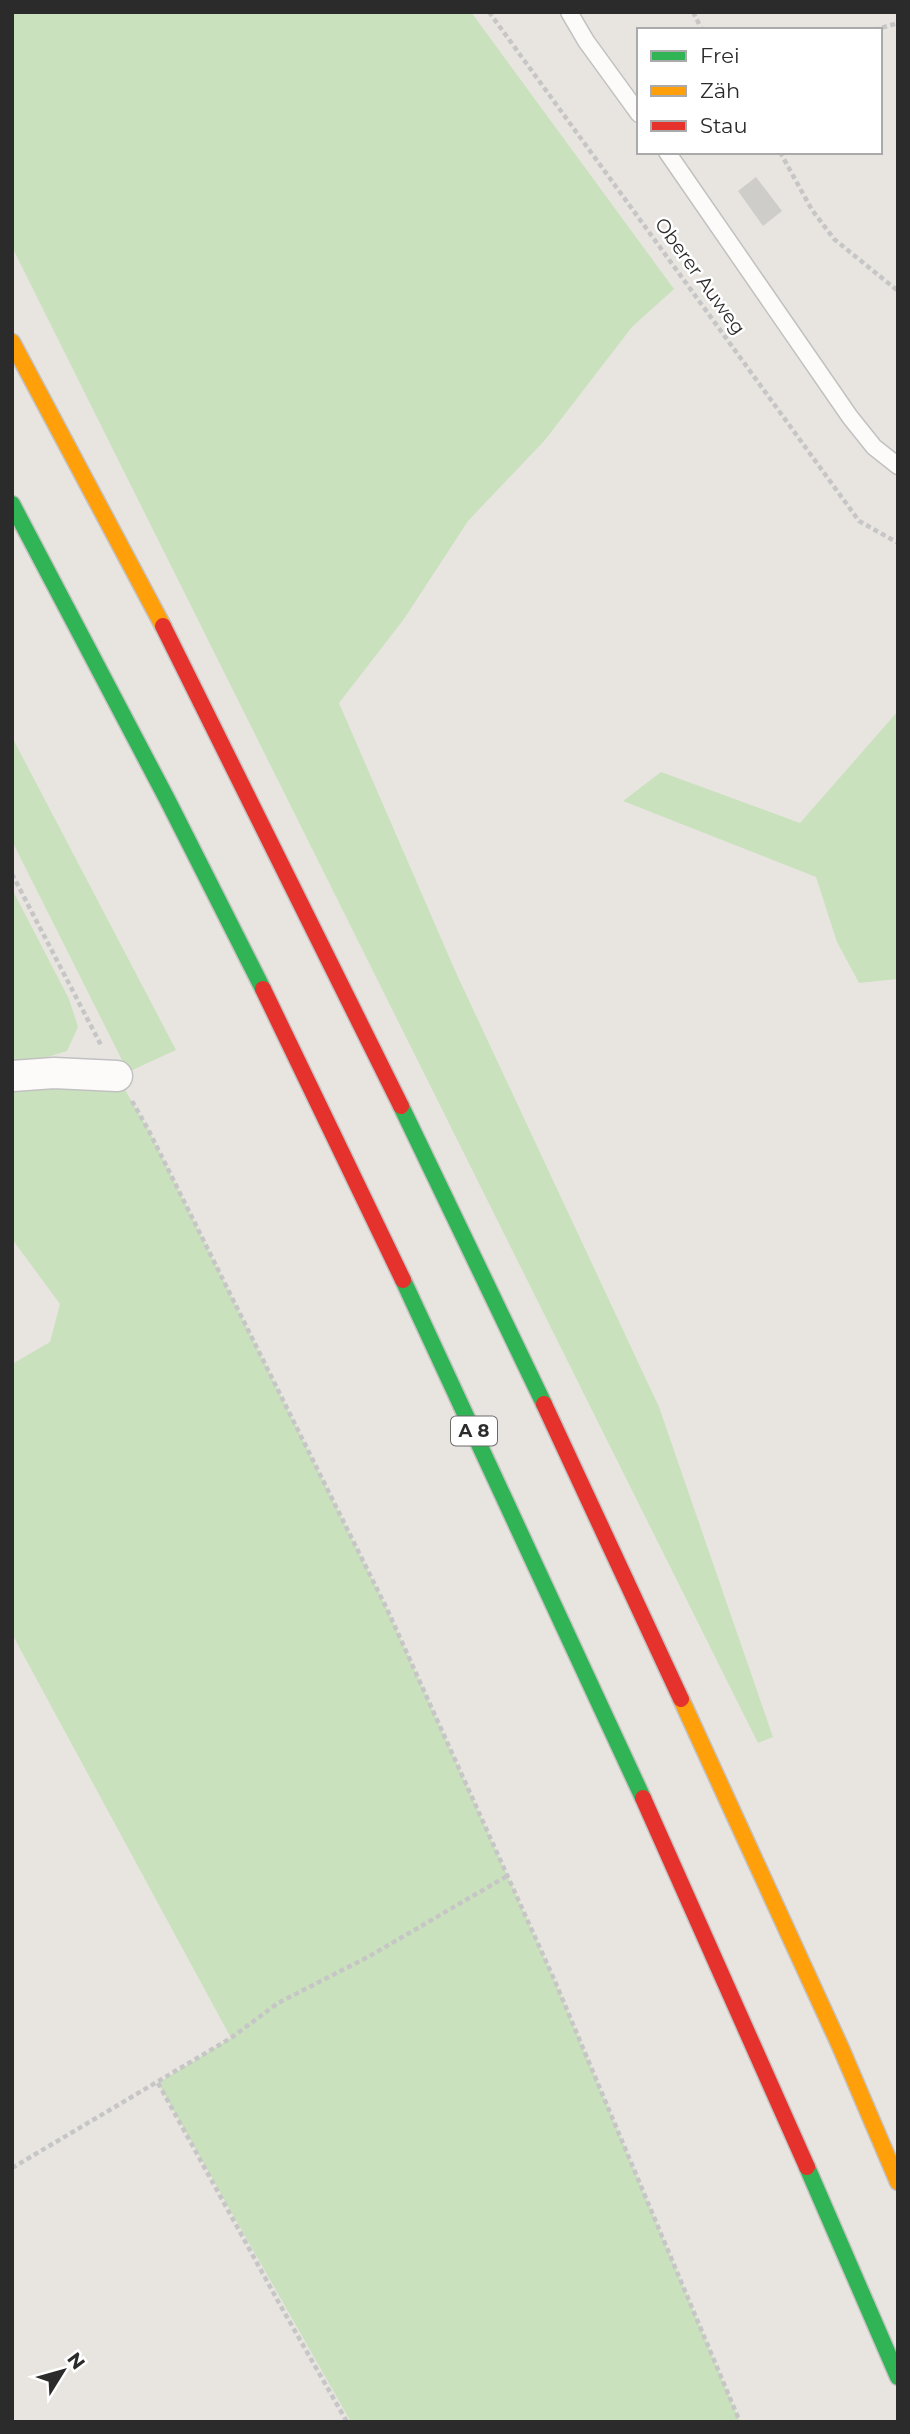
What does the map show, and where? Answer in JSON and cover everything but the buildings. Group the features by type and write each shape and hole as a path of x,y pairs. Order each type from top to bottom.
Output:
{"highway":[{"path":"12,342 177,653 382,1066 609,1541 840,2046 898,2182"},
{"name":"A 8","path":"12,504 103,676 314,1093 534,1556 769,2075 898,2377"}],"street":[{"path":"12,1076 54,1073 117,1076"}],"lane":[{"path":"569,12 586,41 637,111"},
{"path":"668,154 850,417 874,447 898,466"}],"path":[{"name":"Oberer Auweg","path":"489,12 859,521 898,543"},
{"path":"693,12 701,28"},
{"path":"881,28 898,23"},
{"path":"781,154 812,210 834,239 898,291"},
{"path":"12,874 117,1076 149,1131 387,1609 554,1979 740,2422"},
{"path":"12,2168 231,2038 278,2003 368,1957 507,1876"},
{"path":"158,2082 347,2422"}],"green space":[{"path":"14,12 471,12 674,289 632,327 545,440 468,521 404,619 339,703 457,975 659,1407 773,1737 758,1743 12,247"},
{"path":"898,711 898,979 859,983 837,942 816,877 623,801 661,772 800,823"},
{"path":"12,737 176,1050 128,1072 12,841"},
{"path":"12,889 69,999 78,1027 67,1051 41,1059 12,1059"},
{"path":"12,1076 117,1076 149,1131 387,1609 554,1979 740,2422 351,2422 158,2083 231,2038 12,1634 12,1364 50,1342 60,1304 12,1239"}],"traffic: fast":[{"path":"12,504 263,989"},
{"path":"401,1106 544,1404"},
{"path":"403,1280 643,1798"},
{"path":"807,2167 898,2377"}],"traffic: slow":[{"path":"12,342 163,626"},
{"path":"681,1699 840,2046 898,2182"}],"traffic: jam":[{"path":"163,626 401,1106"},
{"path":"263,989 403,1280"},
{"path":"544,1404 681,1699"},
{"path":"643,1798 807,2167"}]}
